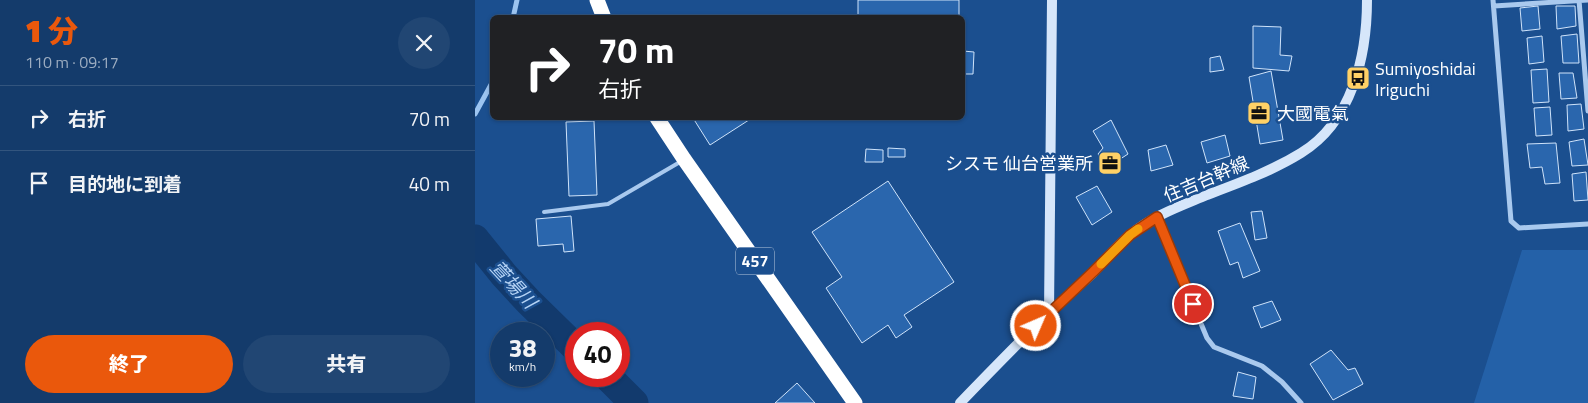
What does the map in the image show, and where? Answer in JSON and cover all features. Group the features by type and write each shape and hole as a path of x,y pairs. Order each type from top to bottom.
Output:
{"highway":[{"path":"597,0 603,15"},
{"name":"457","path":"658,120 855,403"}],"street":[{"path":"1049,312 1051,0"},
{"name":"住吉台幹線","path":"960,403 1049,312 1130,235 1157,217 1258,175 1301,153 1317,141 1329,128 1346,102 1359,70 1365,39 1367,0"},
{"path":"1579,0 1588,111"},
{"path":"1588,0 1494,3 1511,221 1519,228 1588,224"},
{"path":"1157,217 1207,338 1214,347 1262,366 1282,382 1301,403"}],"lane":[{"path":"544,212 608,204 684,159"}],"shaded area":[{"path":"1522,250 1588,250 1588,403 1474,403"}],"building":[{"path":"858,0 959,0 959,15 858,15"},
{"path":"1538,6 1540,29 1522,31 1520,8"},
{"path":"1556,6 1575,6 1576,26 1557,29"},
{"path":"1253,26 1281,27 1280,55 1292,56 1289,71 1253,68"},
{"path":"1577,34 1579,63 1563,63 1561,36"},
{"path":"1542,36 1544,62 1529,64 1527,38"},
{"path":"965,51 974,52 973,74 965,74"},
{"path":"1220,56 1224,70 1210,72 1210,58"},
{"path":"1547,69 1549,102 1533,103 1531,70"},
{"path":"1271,71 1283,140 1260,144 1249,77"},
{"path":"1559,73 1573,73 1577,98 1561,99"},
{"path":"1581,104 1584,129 1568,131 1567,105"},
{"path":"1550,107 1552,135 1536,136 1534,108"},
{"path":"694,120 749,120 710,145"},
{"path":"1111,120 1128,154 1108,167 1098,154 1103,148 1093,131"},
{"path":"594,121 597,195 569,196 566,122"},
{"path":"1225,135 1230,156 1207,163 1201,142"},
{"path":"1584,139 1588,165 1572,166 1569,142"},
{"path":"1556,143 1560,183 1545,184 1542,167 1530,168 1527,144"},
{"path":"1166,145 1173,165 1151,171 1148,150"},
{"path":"888,148 905,149 905,157 888,157"},
{"path":"866,149 883,150 883,162 865,162"},
{"path":"1586,172 1588,200 1574,201 1572,174"},
{"path":"888,181 954,282 904,315 912,327 896,338 888,325 862,343 826,288 842,277 812,232"},
{"path":"1097,186 1112,212 1092,225 1076,197"},
{"path":"1262,211 1267,238 1255,240 1251,212"},
{"path":"571,216 574,251 564,252 563,244 538,246 536,219"},
{"path":"1240,223 1260,271 1243,278 1238,262 1230,265 1218,231"},
{"path":"1272,301 1281,320 1261,328 1253,307"},
{"path":"1331,350 1348,370 1355,368 1363,384 1333,400 1310,364"},
{"path":"1238,372 1256,377 1253,399 1233,396"},
{"path":"797,383 815,403 775,403"}],"waterway":[{"path":"514,15 517,0"},
{"path":"475,114 490,86"},
{"name":"萱場川","path":"475,239 504,275 565,337"},
{"name":"萱場川","path":"618,387 634,403"}],"slow traffic":[{"path":"1101,264 1138,229"}],"place":[{"name":"Sumiyoshidai Iriguchi","path":"1358,78"},
{"name":"大國電氣","path":"1259,113"},
{"name":"シスモ 仙台営業所","path":"1110,163"}],"route":[{"path":"1036,326 1130,235 1157,217 1193,304"}]}
